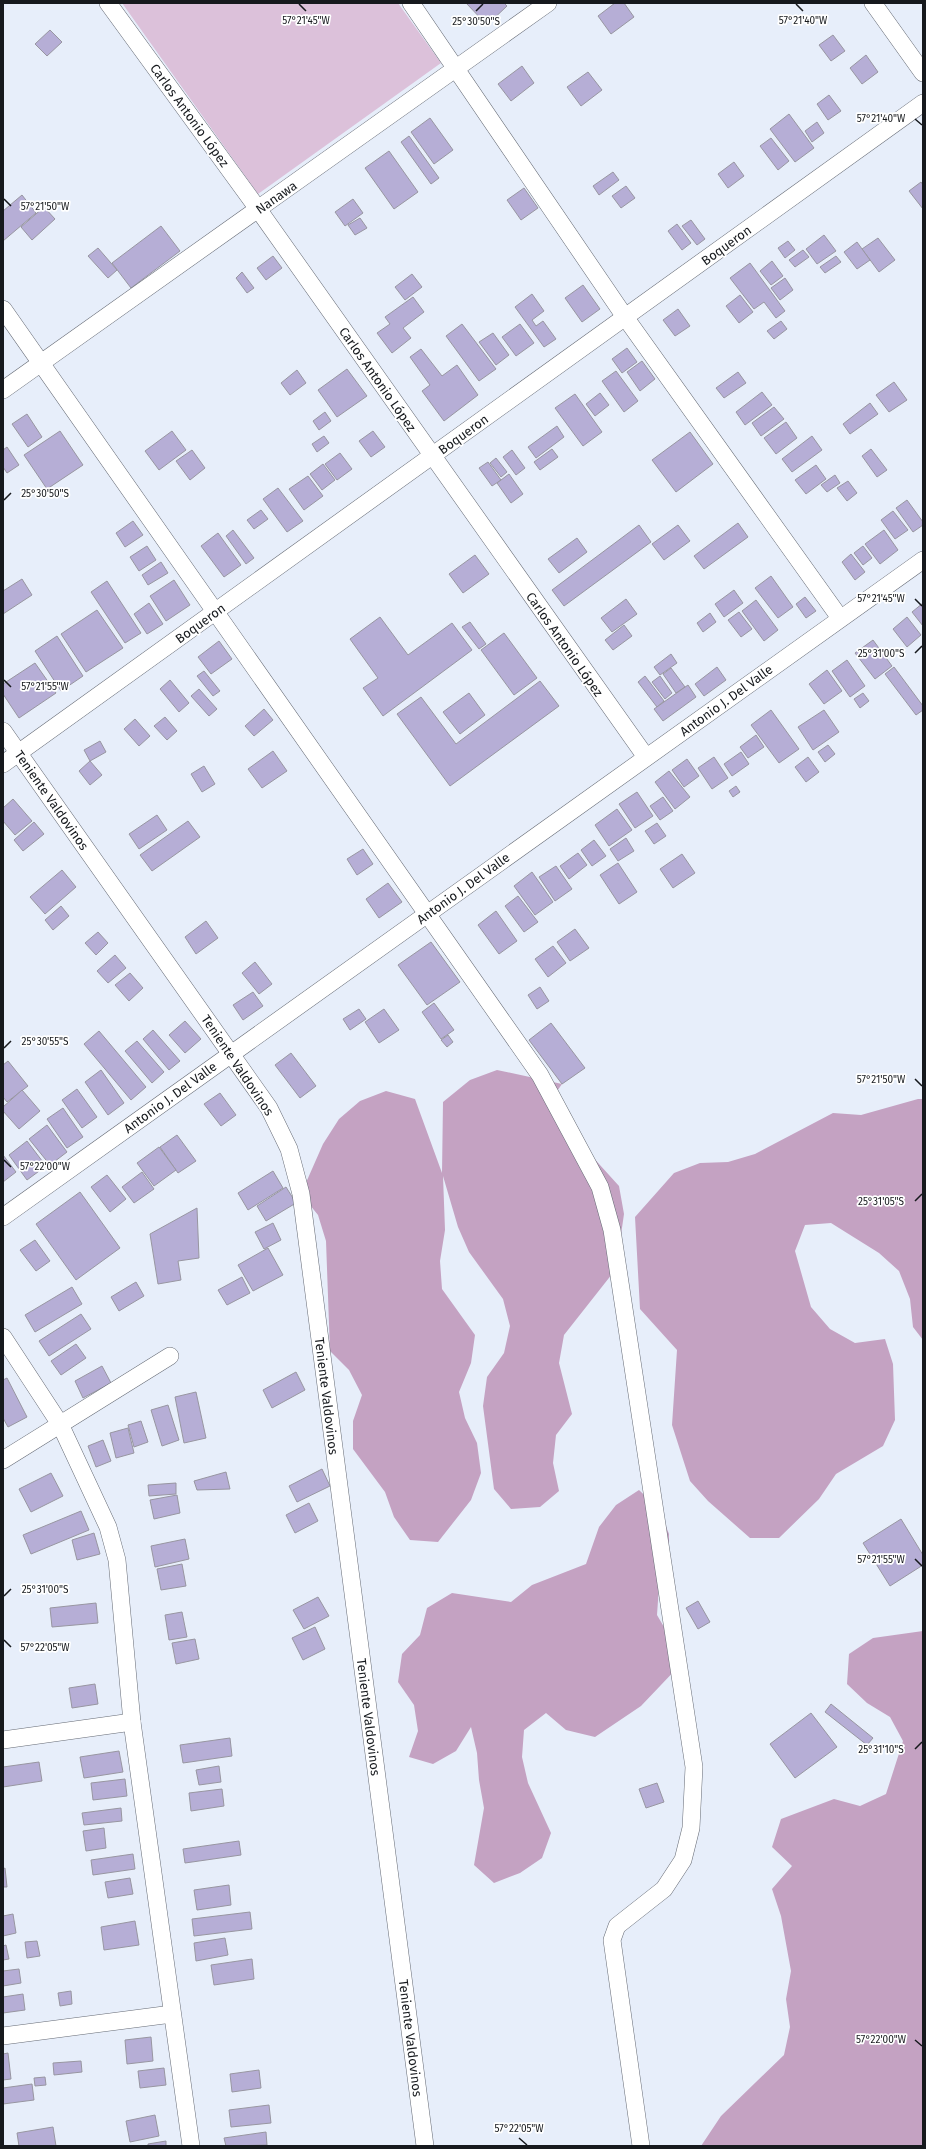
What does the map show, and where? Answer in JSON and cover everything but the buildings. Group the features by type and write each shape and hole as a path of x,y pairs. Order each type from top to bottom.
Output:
{"street":[{"name":"Carlos Antonio López","path":"108,3 258,209 646,758"},
{"path":"411,3 457,68 626,317 840,618"},
{"name":"Nanawa","path":"3,390 548,3"},
{"path":"873,3 923,73"},
{"name":"Boqueron","path":"3,764 923,103"},
{"path":"3,309 40,364 540,1075 600,1187 612,1230 694,1767 691,1828 683,1860 664,1889 617,1926 612,1940 640,2146"},
{"name":"Antonio J. Del Valle","path":"3,1217 923,560"},
{"name":"Teniente Valdovinos","path":"3,731 232,1053 269,1108 289,1149 301,1194 426,2146"},
{"path":"3,1337 60,1424 108,1527 117,1560 132,1722 191,2146"},
{"path":"3,1460 170,1356"},
{"path":"3,1740 132,1722"},
{"path":"3,2036 172,2014"}],"shaded area":[{"path":"122,3 398,3 441,63 258,194"},
{"path":"497,1070 562,1084 555,1094 580,1143 619,1186 624,1214 616,1269 564,1335 559,1363 572,1414 556,1435 553,1463 559,1491 540,1507 511,1509 494,1489 483,1406 487,1377 504,1353 510,1326 503,1299 469,1252 458,1227 443,1176 445,1230 440,1261 442,1289 475,1335 471,1363 459,1392 465,1418 477,1443 481,1473 471,1500 438,1542 410,1540 394,1517 385,1492 353,1449 353,1421 362,1395 349,1370 330,1351 326,1241 318,1215 301,1194 323,1144 339,1119 360,1101 386,1091 415,1099 442,1173 443,1102 470,1080"},
{"path":"918,1099 923,1099 923,1340 913,1327 910,1299 899,1271 879,1253 831,1223 805,1225 795,1251 811,1307 830,1329 855,1343 885,1339 893,1364 895,1420 883,1446 836,1474 819,1499 779,1538 750,1538 708,1501 690,1481 672,1425 677,1350 640,1309 635,1217 674,1173 700,1163 728,1162 755,1154 833,1113 861,1115"},
{"path":"639,1490 659,1509 669,1534 669,1562 659,1586 657,1615 671,1639 680,1665 641,1706 595,1737 566,1730 546,1713 524,1730 522,1757 528,1783 551,1833 542,1858 520,1873 494,1883 474,1865 484,1808 479,1780 477,1753 471,1727 456,1751 433,1764 409,1757 418,1731 414,1705 398,1682 402,1654 420,1635 427,1608 452,1593 511,1602 532,1585 586,1564 599,1527 616,1505"},
{"path":"923,1631 923,2146 701,2146 721,2116 784,2055 790,2027 786,1999 791,1971 781,1916 772,1889 792,1866 772,1847 781,1819 834,1799 860,1806 886,1794 903,1741 890,1717 867,1703 847,1684 849,1654 873,1638"}]}
